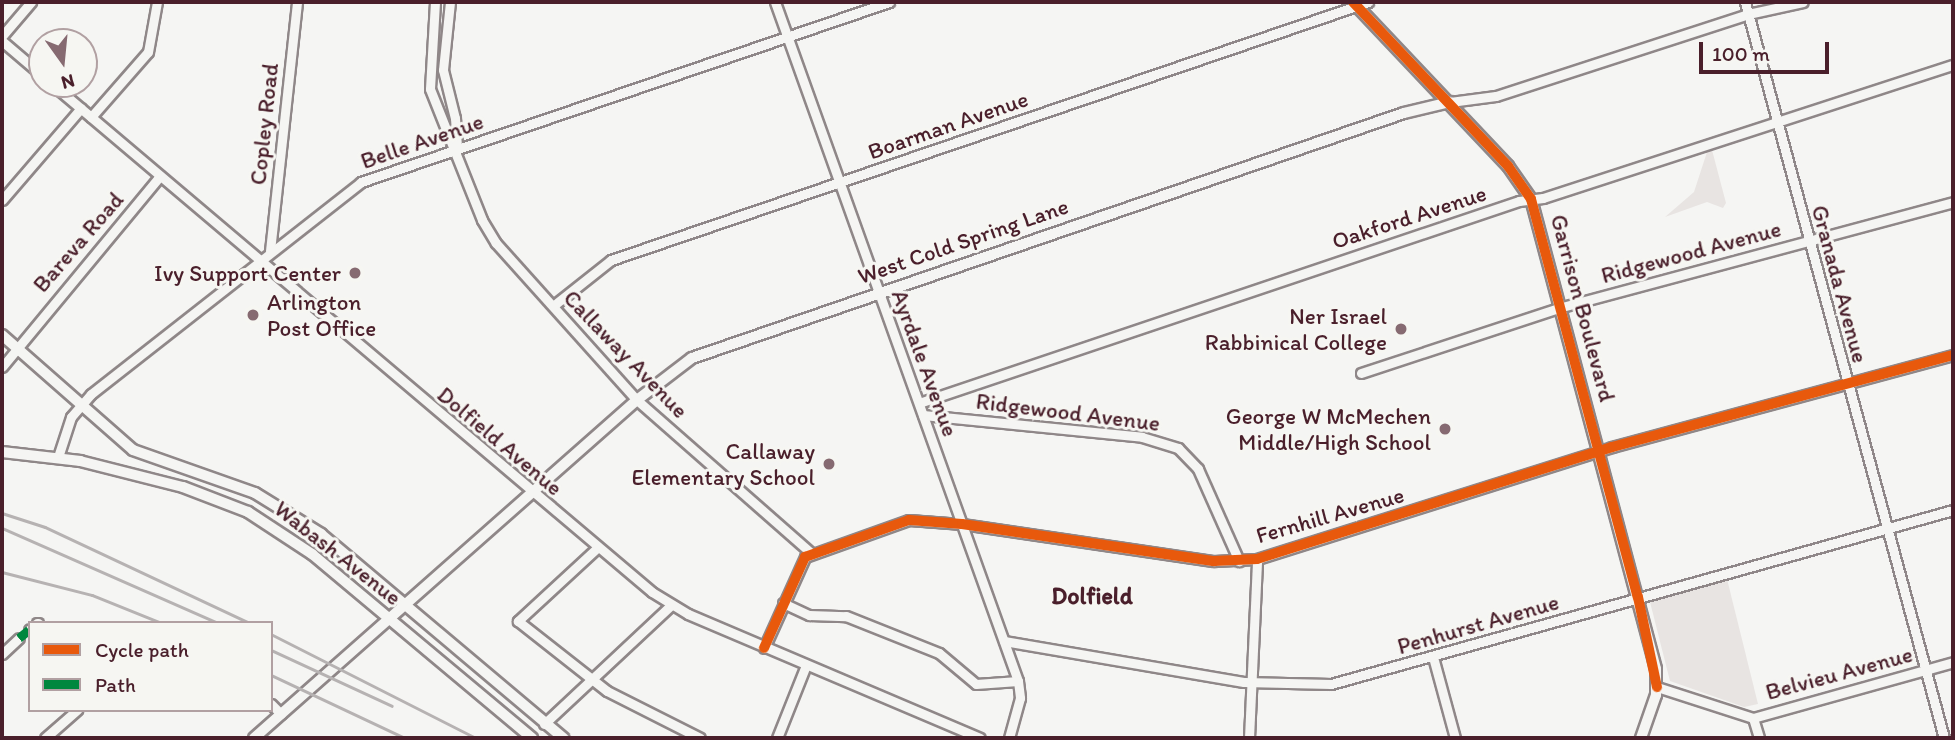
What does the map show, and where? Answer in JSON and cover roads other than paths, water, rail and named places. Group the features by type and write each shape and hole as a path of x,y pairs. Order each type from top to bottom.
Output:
{"main road":[{"name":"Garrison Boulevard","path":"1359,3 1518,178 1531,199 1638,597 1657,687 1641,738"},
{"name":"West Cold Spring Lane","path":"254,738 637,400 671,372 707,351 1422,107 1450,102"},
{"name":"Wabash Avenue","path":"2,335 80,406 146,457 222,480 279,507 321,534 562,738"},
{"name":"Wabash Avenue","path":"2,452 58,457 183,487 248,512 289,537 532,738"}],"street":[{"path":"28,62 2,38 31,2"},
{"path":"91,117 148,52 157,2"},
{"name":"Copley Road","path":"270,251 296,2"},
{"name":"Callaway Avenue","path":"435,2 427,76 442,123 457,149 489,233 637,400 811,553"},
{"name":"Callaway Avenue","path":"450,2 443,71 455,118 457,149"},
{"name":"Ayrdale Avenue","path":"775,2 1018,681 1020,698 1009,738"},
{"name":"Belle Avenue","path":"58,457 65,428 80,406 270,251 361,182 889,2"},
{"name":"Granada Avenue","path":"1745,2 1944,738"},
{"name":"West Cold Spring Lane","path":"1450,102 1496,96 1748,14 1803,2"},
{"name":"Boarman Avenue","path":"553,306 603,264 1359,3"},
{"name":"Oakford Avenue","path":"919,403 1531,199 1953,65"},
{"path":"427,76 443,71"},
{"name":"Dolfield Avenue","path":"69,98 531,493 671,605 764,648 980,738"},
{"path":"2,200 81,108"},
{"name":"Bareva Road","path":"2,368 16,347 160,176"},
{"name":"Ridgewood Avenue","path":"1361,373 1562,307 1953,202"},
{"name":"Fernhill Avenue","path":"811,553 909,520 962,523 1238,561 1257,559 1599,453 1953,355"},
{"name":"Ridgewood Avenue","path":"923,415 1156,440 1178,448 1198,469 1238,561"},
{"name":"Penhurst Avenue","path":"1004,641 1252,681 1331,684 1953,510"},
{"path":"597,548 518,621 589,679 635,708 700,738"},
{"path":"764,648 800,563 811,553"},
{"path":"1248,738 1257,559"},
{"path":"783,603 809,615 846,616 939,653 976,684 1018,681"},
{"path":"544,724 671,605"},
{"path":"2,654 19,638"},
{"path":"1433,657 1455,738"},
{"name":"Belvieu Avenue","path":"1657,687 1753,718 1953,662"},
{"path":"777,738 806,665"},
{"path":"273,706 281,714"},
{"path":"46,738 75,712"},
{"path":"1753,718 1759,738"}],"railway":[{"path":"2,513 45,527 246,621"},
{"path":"2,528 213,621"},
{"path":"2,572 92,595 157,621"},
{"path":"273,635 476,738"},
{"path":"273,651 392,706"},
{"path":"273,676 405,738"}],"place":[{"name":"Ivy Support Center","path":"355,273"},
{"name":"Arlington Post Office","path":"253,315"},
{"name":"Ner Israel Rabbinical College","path":"1401,329"},
{"name":"George W McMechen Middle/High School","path":"1445,429"},
{"name":"Callaway Elementary School","path":"829,464"}],"district":[{"name":"Dolfield","path":"1092,596"}]}
